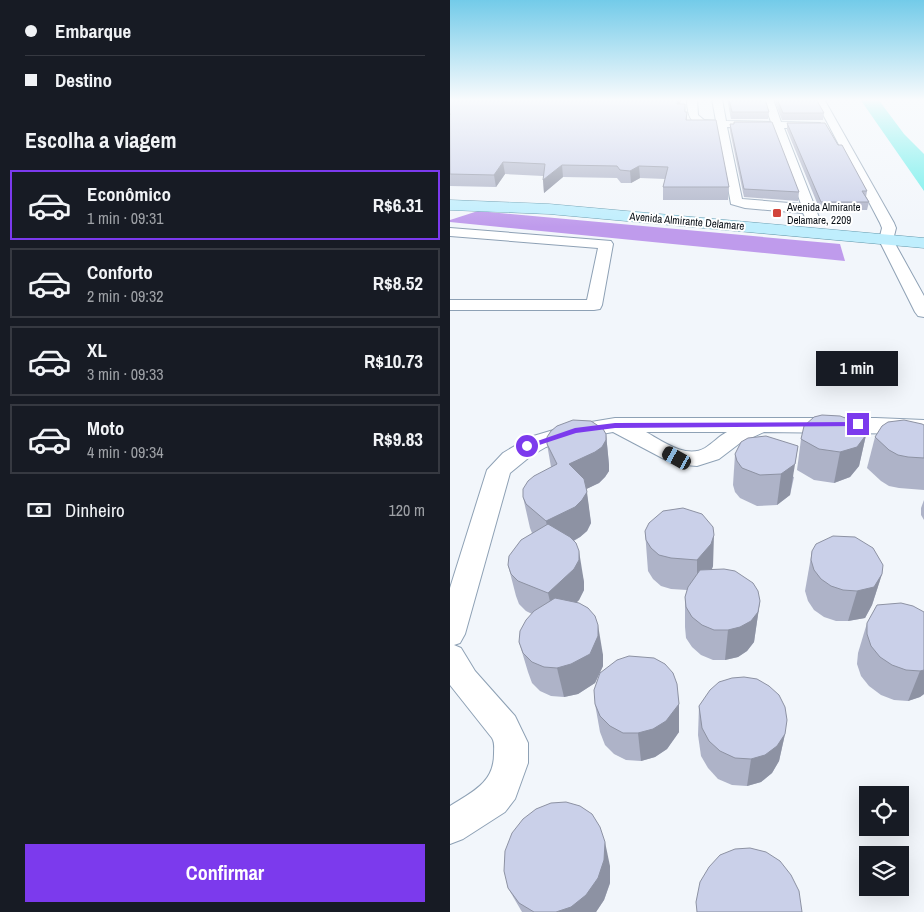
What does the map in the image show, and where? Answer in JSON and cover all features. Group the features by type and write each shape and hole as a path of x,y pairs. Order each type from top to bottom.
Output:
{"main road":[{"name":"Avenida Almirante Delamare","path":"453,202 501,196 811,215 924,243"},
{"name":"Avenida Almirante Delamare","path":"453,202 887,234 924,231"}],"street":[{"path":"725,142 738,203 811,215 784,142"},
{"path":"842,142 924,312"},
{"path":"450,232 606,244 594,305 450,305"},
{"path":"617,425 639,435 677,458 696,458 712,454 736,435 764,424"},
{"path":"450,634 499,470 508,460 527,446 575,430 617,425 876,424 924,427"},
{"path":"450,657 464,680 504,726 511,743 511,763 503,788 493,800 450,826"}],"shaded area":[{"path":"478,211 840,244 845,261 450,222 450,220"}],"water":[{"path":"890,142 912,142 924,154 924,191"}],"building":[{"path":"450,142 720,142 729,187 663,187 668,167 639,166 630,171 620,170 617,166 562,165 543,180 545,164 503,162 494,175 450,174"},
{"path":"734,142 780,142 799,192 744,189"},
{"path":"795,142 836,142 838,145 842,145 867,191 862,191 869,202 821,202"},
{"path":"822,415 840,416 848,419 866,435 857,447 840,452 819,449 801,439 804,426 814,417"},
{"path":"573,420 591,421 603,429 606,434 606,440 602,447 595,452 569,464 584,479 587,492 582,500 575,507 546,521 526,504 523,497 523,489 534,476 557,464 547,444 547,437 557,426"},
{"path":"904,420 924,425 924,458 898,455 889,450 875,437 882,426 888,422"},
{"path":"766,436 798,446 795,464 781,474 760,475 742,468 737,461 735,454 741,442 748,438"},
{"path":"683,508 702,514 713,527 714,535 711,544 697,560 659,555 646,540 645,531 649,523 663,511"},
{"path":"548,524 570,537 576,543 579,551 579,560 574,569 548,593 518,581 511,574 508,565 509,556 521,540"},
{"path":"833,536 855,537 873,548 883,565 882,574 874,587 857,591 843,590 831,586 821,579 814,570 811,560 812,551 816,544"},
{"path":"724,569 735,571 753,583 758,591 760,601 758,612 751,621 740,627 728,630 714,630 702,625 692,617 686,607 685,597 688,587 700,570"},
{"path":"555,598 579,603 588,608 595,616 598,625 598,636 590,654 571,664 557,668 544,667 532,662 523,653 519,642 520,631 526,620 534,611"},
{"path":"901,603 913,606 924,612 924,670 906,670 892,665 880,657 871,646 867,634 867,623 877,605"},
{"path":"629,656 654,658 665,664 673,673 677,684 679,704 666,721 653,729 638,733 623,733 610,726 600,716 595,704 594,690 600,673 617,660"},
{"path":"744,677 757,679 779,695 785,707 787,720 785,734 777,746 765,755 751,759 735,758 720,751 709,741 702,728 699,706 710,690 719,682"},
{"path":"566,802 580,806 592,814 600,827 605,842 604,860 598,878 586,895 571,907 556,912 534,912 519,903 508,888 504,871 505,851 512,833 523,819 536,809 551,803"},
{"path":"750,848 766,852 780,861 791,875 799,891 802,912 697,912 696,902 700,882 709,867 720,855 735,849"}],"place":[{"name":"Avenida Almirante Delamare, 2209","path":"777,213"}],"route":[{"path":"527,446 575,430 615,425 858,424"}]}
